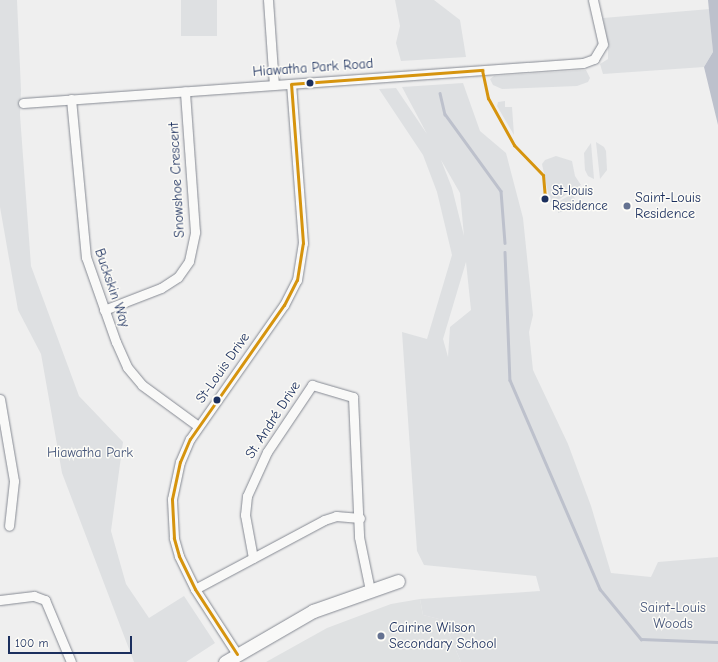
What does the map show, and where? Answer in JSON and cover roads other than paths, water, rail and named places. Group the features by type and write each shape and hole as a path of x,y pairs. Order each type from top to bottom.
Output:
{"street":[{"path":"268,0 274,84"},
{"name":"Hiawatha Park Road","path":"23,103 584,63 594,59 600,51 602,34 593,0"},
{"name":"St-Louis Drive","path":"237,654 195,589 179,556 174,538 172,499 180,462 198,426 289,298 299,275 303,243 291,84"},
{"name":"Snowshoe Crescent","path":"104,310 161,288 178,277 189,261 195,232 185,91"},
{"name":"Buckskin Way","path":"71,99 82,237 88,267 104,310 127,367 134,376 154,395 198,426"},
{"name":"St. André Drive","path":"254,558 245,515 247,496 266,452 312,385 353,397 360,518 359,537 370,590"},
{"path":"0,399 14,481 9,526"},
{"path":"195,589 324,520 336,516 360,518"},
{"path":"225,662 312,610 398,581"},
{"path":"0,600 34,596 45,600 71,662"}],"waterway":[{"path":"440,93 445,114 501,191 505,243"},
{"path":"505,252 510,380 600,589 641,639 718,642"}],"place":[{"name":"St-louis Residence","path":"545,199"},
{"name":"Saint-Louis Residence","path":"627,206"},
{"name":"Cairine Wilson Secondary School","path":"381,636"}],"park label":[{"name":"Hiawatha Park","path":"90,453"},
{"name":"Saint-Louis Woods","path":"673,616"}]}
